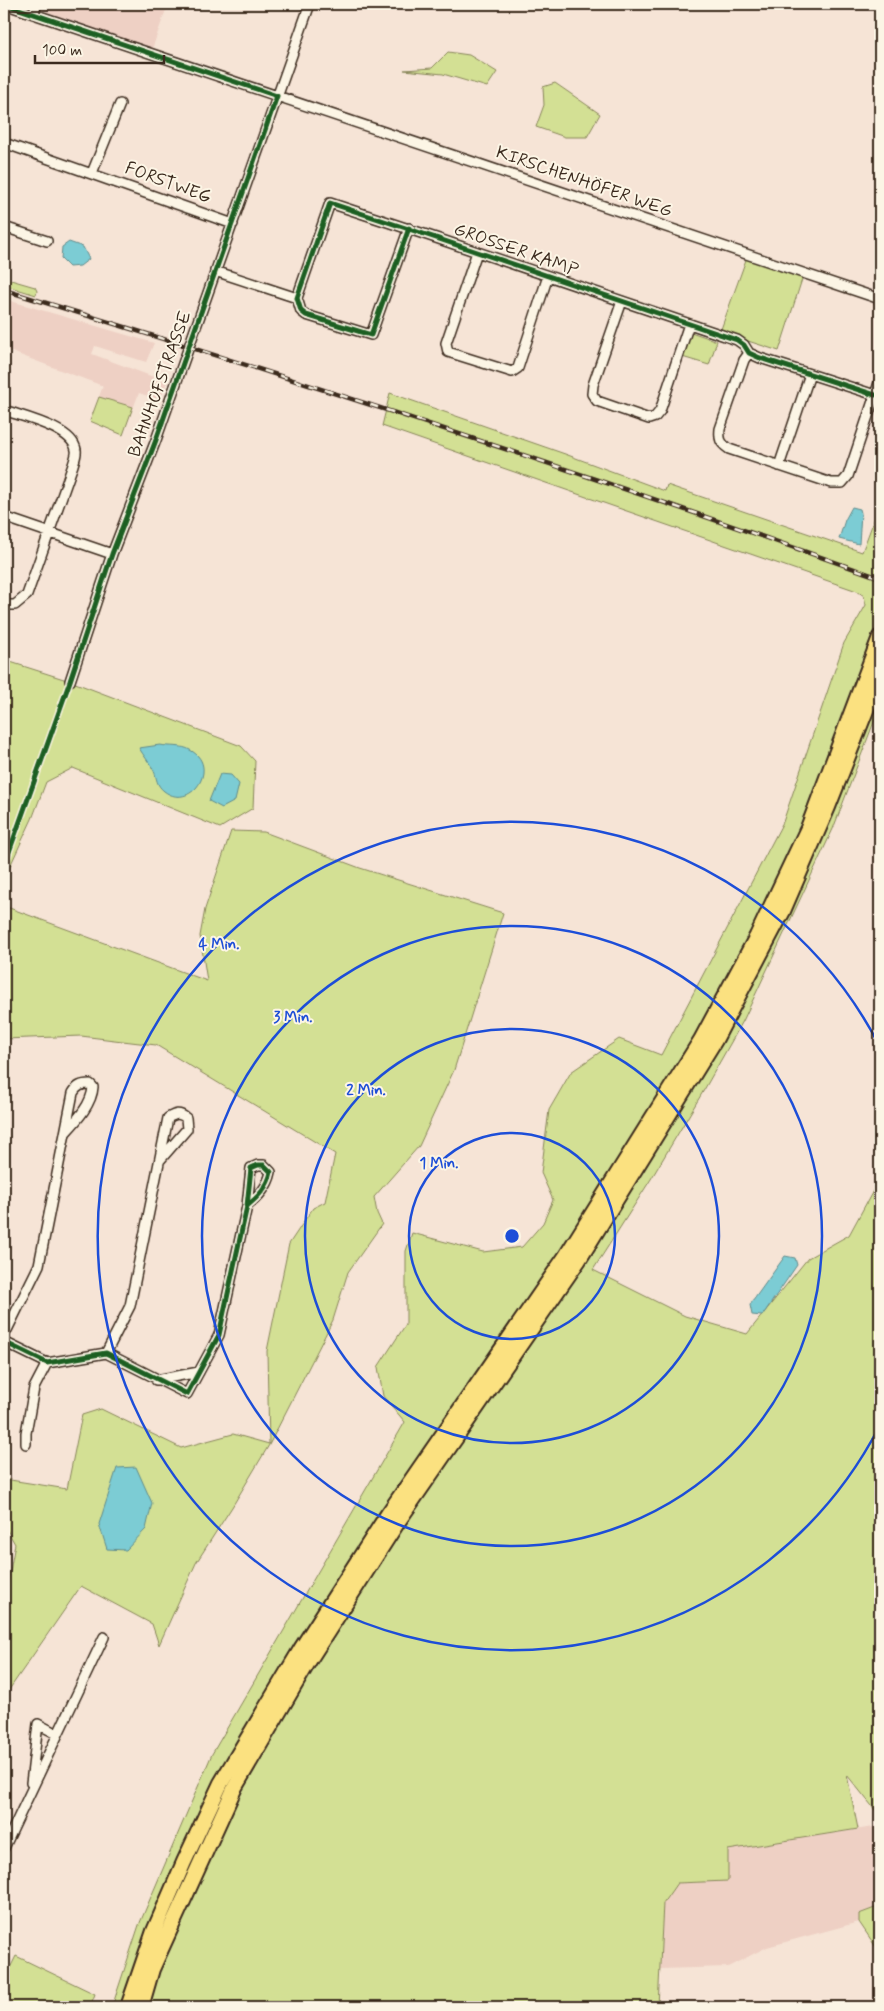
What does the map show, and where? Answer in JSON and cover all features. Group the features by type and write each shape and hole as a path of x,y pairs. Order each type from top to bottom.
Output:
{"highway":[{"path":"128,2007 154,1931 184,1862 222,1783 301,1649 388,1514 568,1264 701,1040 757,936 808,828 880,637"},
{"path":"141,2007 152,1969 235,1787 310,1659 399,1520 715,1040 783,911 828,807 880,675"},
{"path":"148,2007 152,1969"}],"street":[{"name":"KIRSCHENHÖFER WEG","path":"4,4 880,299"},
{"path":"33,14 37,4"},
{"name":"BAHNHOFSTRASSE","path":"70,681 112,554 156,440 310,4"},
{"path":"92,173 120,104"},
{"name":"FORSTWEG","path":"4,143 233,224"},
{"name":"GROSSER KAMP","path":"297,298 330,203 736,340 744,345 748,353"},
{"path":"4,227 47,241"},
{"path":"215,271 297,298 301,311 306,316 371,336 408,228"},
{"name":"GROSSER KAMP","path":"477,252 446,343 448,352 512,372 518,368 548,276"},
{"path":"622,301 593,385 592,394 597,401 649,419 655,417 660,412 689,324"},
{"path":"875,395 748,353 720,429 720,441 729,449 831,483 842,483 848,476 875,395 880,380"},
{"path":"779,466 810,374"},
{"path":"4,410 60,431 71,439 76,451 73,465 27,595 16,605 4,605"},
{"path":"4,517 112,554"},
{"path":"4,1336 39,1265 73,1094 76,1088 82,1084 90,1084 93,1087 92,1095 86,1107 66,1132"},
{"path":"106,1353 130,1306 168,1118 176,1114 182,1114 186,1118 187,1129 160,1160"},
{"path":"4,1342 47,1363 106,1353 156,1380 187,1394 219,1335 247,1206"},
{"path":"26,1444 26,1433 34,1388 47,1363"},
{"path":"156,1380 199,1372"},
{"path":"4,1848 104,1637"},
{"path":"30,1791 38,1724 57,1734"}],"shaded area":[{"path":"24,4 168,4 152,49"},
{"path":"4,299 154,343 146,362 95,346 92,354 167,382 160,400 139,393 123,435 90,421 103,386 4,349"},
{"path":"880,1826 880,1906 859,1914 859,1922 767,1947 728,1967 660,1969 663,1903 677,1883 728,1881 728,1850"}],"green space":[{"path":"448,52 469,55 497,72 487,87 443,74 404,70 432,68"},
{"path":"555,83 600,114 587,137 565,137 536,127 544,105 543,87"},
{"path":"748,254 804,273 779,351 720,332"},
{"path":"4,278 35,287 36,295 4,285"},
{"path":"691,332 717,341 709,365 682,357"},
{"path":"390,393 665,491 667,485 862,552 880,504 880,706 833,829 743,1021 651,1179 593,1270 685,1316 747,1334 808,1258 849,1235 880,1178 880,1816 847,1775 858,1829 728,1850 728,1881 677,1883 663,1903 658,2007 388,2007 359,2004 358,2007 112,2007 139,1925 212,1754 405,1422 383,1396 378,1367 406,1324 406,1251 412,1233 483,1252 522,1247 543,1223 553,1200 541,1173 549,1110 571,1072 619,1039 661,1055 783,822 844,643 866,605 864,596 857,591 382,426"},
{"path":"99,397 133,407 123,435 90,421"},
{"path":"4,660 70,681 241,746 255,761 253,808 220,828 73,768 46,782 32,819 4,879"},
{"path":"231,831 264,832 360,868 503,913 454,1070 419,1146 374,1197 377,1213 382,1224 348,1272 333,1320 269,1445 196,1563 159,1645 152,1624 81,1586 4,1697 4,1604 15,1544 7,1530 4,1529 4,1479 67,1489 82,1415 101,1409 181,1448 233,1434 269,1444 267,1351 289,1244 313,1208 325,1202 335,1154 156,1045 81,1036 4,1039 4,906 207,981 200,936 205,909"},
{"path":"880,1906 880,1953 859,1922 859,1914"},
{"path":"16,1956 95,1994 90,2007 4,2007 4,1980"}],"water":[{"path":"69,242 83,247 89,259 80,266 69,267 61,259 62,247"},
{"path":"852,507 860,509 861,513 859,544 839,539 845,520"},
{"path":"160,745 187,748 199,757 203,766 203,776 199,784 184,796 174,796 159,786 154,771 139,748"},
{"path":"220,774 231,775 239,784 235,801 222,808 209,801"},
{"path":"785,1256 795,1258 797,1265 762,1316 752,1315 750,1305"},
{"path":"136,1467 152,1503 146,1529 126,1550 107,1549 99,1524 117,1468"}],"railway":[{"path":"4,290 444,429 663,502 880,578"}],"cycle path":[{"path":"4,4 277,96 156,440 112,554 70,681 4,866"},
{"path":"409,228 371,335 306,315 301,311 297,298 330,203 439,239 737,340 744,345 749,353 760,358 875,395"},
{"path":"4,1342 47,1363 106,1353 187,1394 219,1335 247,1206 251,1168 264,1165 271,1172 268,1182 259,1195 247,1206"}]}
